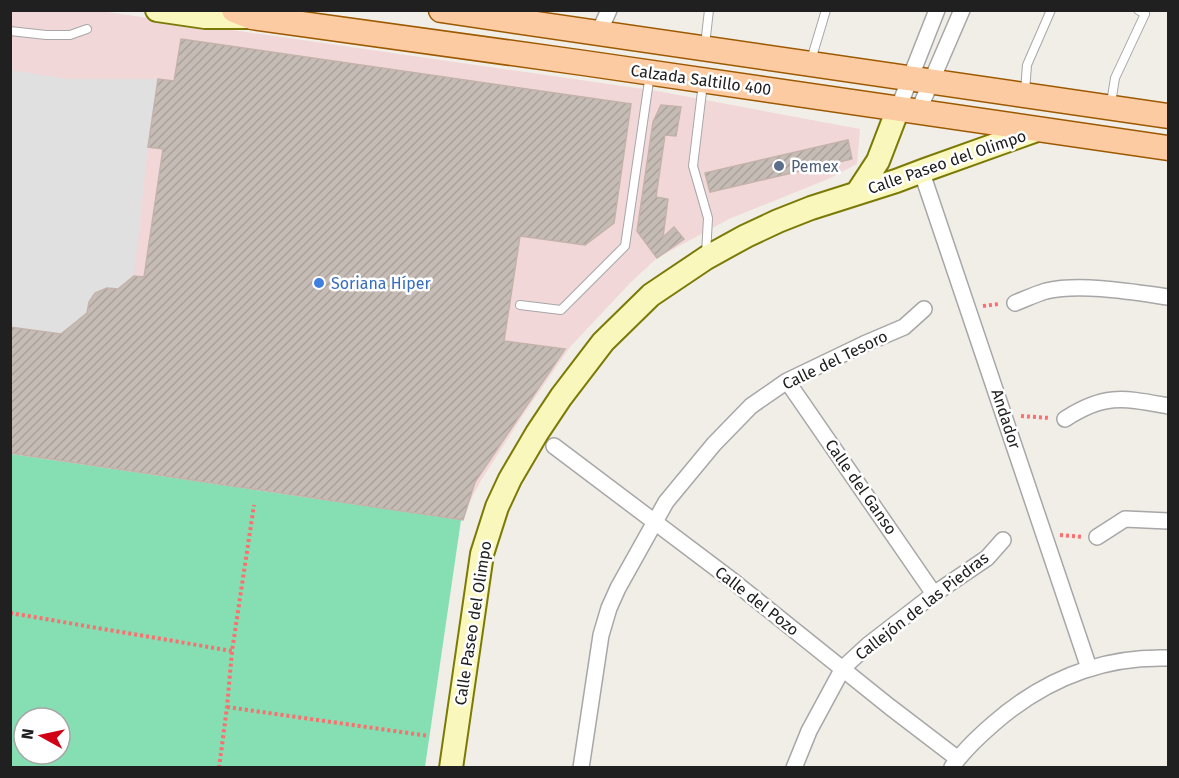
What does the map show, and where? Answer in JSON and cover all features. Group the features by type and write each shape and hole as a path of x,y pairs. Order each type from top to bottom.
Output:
{"main road":[{"path":"156,10 205,17 243,14"},
{"name":"Calzada Saltillo 400","path":"441,10 1168,116"},
{"name":"Calzada Saltillo 400","path":"243,14 1168,148"},
{"name":"Calle Paseo del Olimpo","path":"857,193 908,111"},
{"name":"Calle Paseo del Olimpo","path":"451,768 482,554 497,507 510,479 537,433 603,342 651,295 706,258 746,236 811,208 896,181 1037,130"}],"street":[{"path":"598,34 609,10"},
{"path":"908,111 920,81 937,10"},
{"path":"908,111 920,81 962,10"},
{"name":"Andador","path":"925,170 924,179 1089,668"},
{"path":"1015,303 1046,291 1068,288 1094,288 1168,297"},
{"name":"Calle del Tesoro","path":"581,768 601,635 609,608 666,502 714,444 751,406 787,381 904,327 924,309"},
{"name":"Calle del Ganso","path":"787,381 934,594"},
{"path":"1065,419 1082,408 1105,400 1121,399 1168,406"},
{"name":"Calle del Pozo","path":"554,446 733,581 843,668 955,763"},
{"path":"1097,537 1125,519 1168,521"},
{"name":"Callejón de las Piedras","path":"794,768 809,731 843,668 868,645 934,594 987,558 1003,540"},
{"path":"955,763 983,733 1008,711 1033,693 1058,680 1089,668 1124,661 1168,658"}],"lane":[{"path":"704,50 709,10"},
{"path":"810,65 826,10"},
{"path":"1024,95 1027,65 1052,10"},
{"path":"1111,108 1115,78 1145,14 1138,10"},
{"path":"10,32 70,35 87,29"},
{"path":"519,305 561,310 625,246 650,73"},
{"path":"703,81 693,166 708,218 706,258"}],"path":[{"path":"968,307 1015,303"},
{"path":"1006,420 1019,416 1065,419"},
{"path":"219,768 232,651 254,505"},
{"path":"1044,535 1097,537"},
{"path":"10,613 232,651"},
{"path":"227,706 429,736"}],"shaded area":[{"name":"Soriana Híper","path":"10,11 100,11 657,91 860,129 857,164 828,179 729,219 657,258 631,282 570,347 480,482 465,511 11,445"},
{"path":"10,70 67,79 158,79 134,276 118,289 107,288 95,293 89,302 87,313 61,334 11,327"}],"green space":[{"path":"11,454 461,520 425,767 11,767"}],"building":[{"name":"Soriana Híper","path":"181,39 631,104 614,223 585,245 520,236 504,341 565,349 475,482 463,520 10,453 10,327 61,334 87,313 89,302 95,293 107,288 118,289 134,276 144,277 163,149 148,147 158,79 174,81"},
{"path":"661,105 681,107 676,136 665,135 656,197 668,199 663,237 674,227 684,239 657,258 637,231 653,122"},
{"name":"Pemex","path":"848,140 852,159 710,192 705,173"}],"place":[{"name":"Pemex","path":"779,166"},
{"name":"Soriana Híper","path":"319,283"}]}
